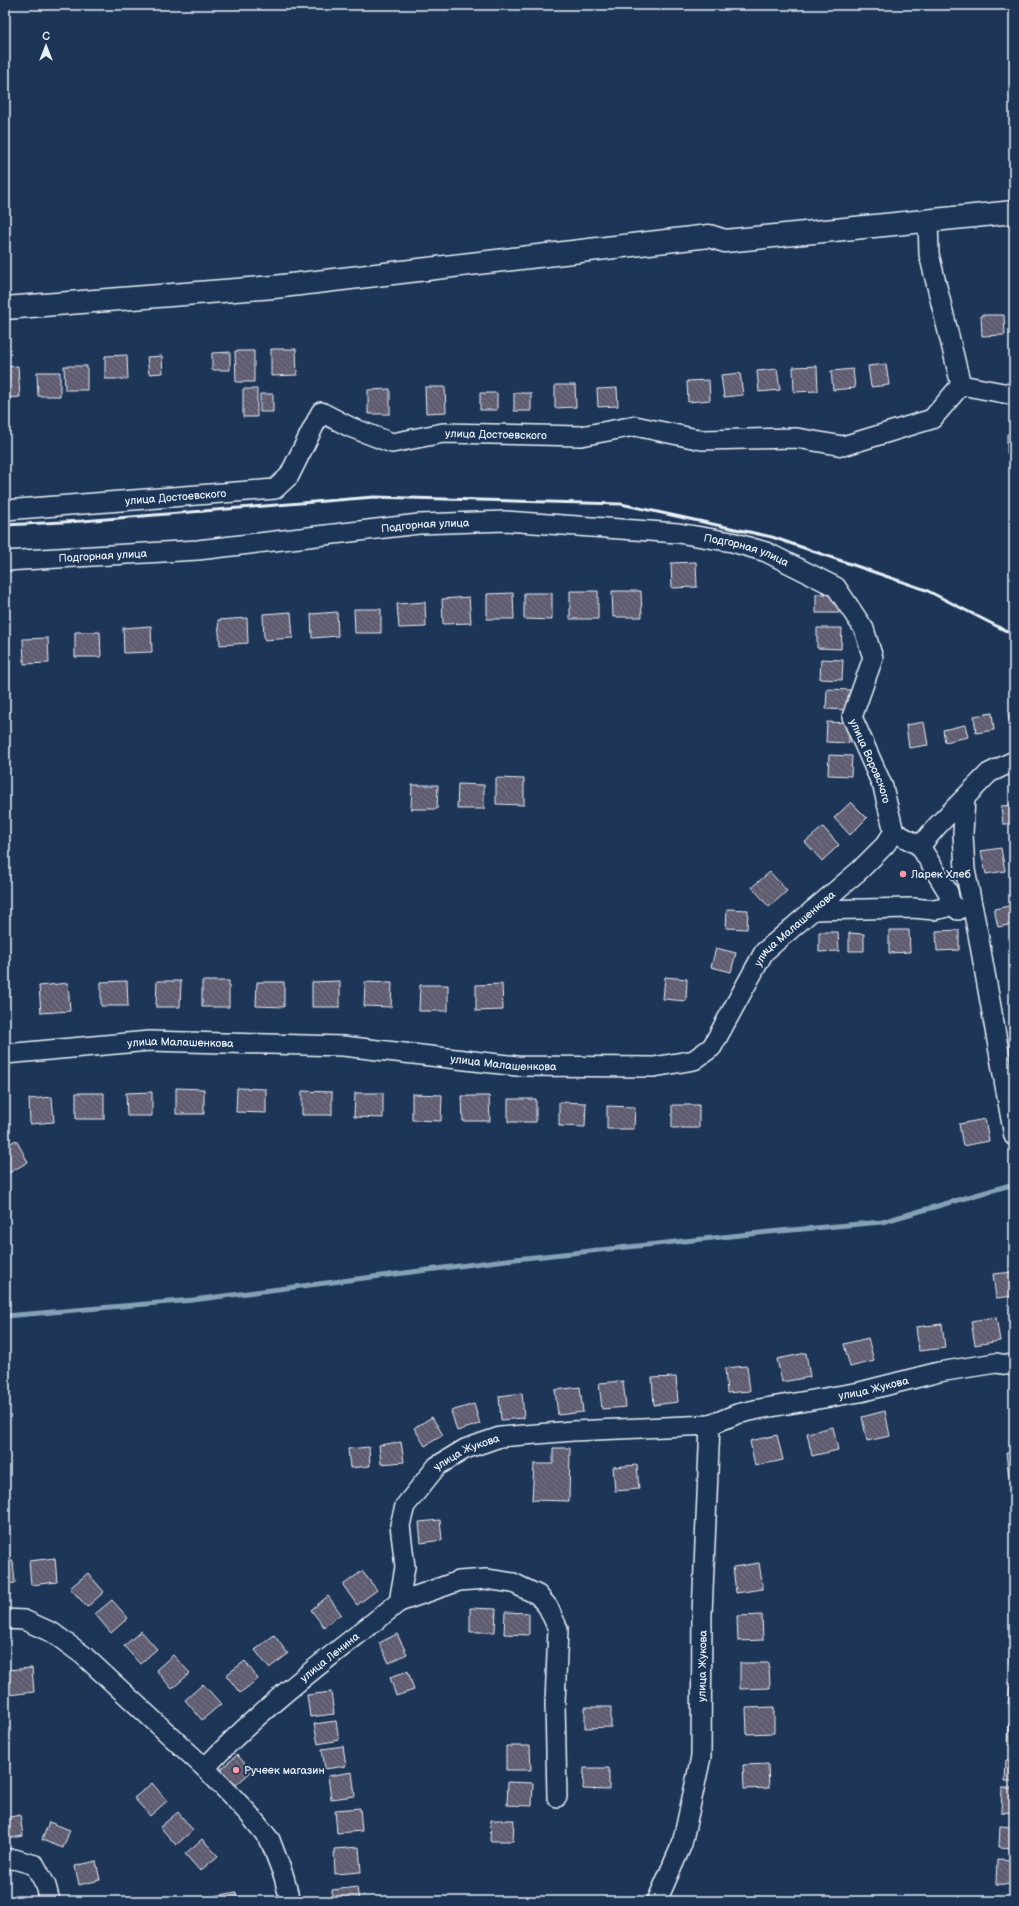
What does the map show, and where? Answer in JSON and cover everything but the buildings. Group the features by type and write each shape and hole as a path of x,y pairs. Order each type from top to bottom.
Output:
{"main road":[{"path":"5,308 274,287 709,236 725,241 1014,212"}],"street":[{"path":"928,220 929,254 961,385 1014,395"},
{"name":"улица Достоевского","path":"5,510 275,489 289,476 321,412 350,428 392,443 443,433 581,436 635,426 702,440 797,438 843,446 932,419 961,385"},
{"name":"Подгорная улица","path":"5,561 198,550 419,524 505,520 678,532 732,542 766,552 836,587"},
{"name":"улица Воровского","path":"836,587 864,629 873,658 852,717 883,787 894,832"},
{"path":"920,846 989,773 1014,761"},
{"path":"965,798 963,834 965,870 1014,1136"},
{"path":"894,832 920,846 948,892 950,902 978,934"},
{"name":"улица Малашенкова","path":"5,1054 149,1041 343,1046 517,1066 654,1068 694,1060 712,1047 764,952 860,870 884,845 894,832"},
{"path":"813,910 912,908 934,910 944,908 950,902"},
{"name":"улица Жукова","path":"398,1602 405,1567 400,1525 405,1506 437,1466 465,1449 500,1437 573,1431 710,1425 744,1413 860,1392 940,1372 996,1363 1014,1366"},
{"name":"улица Жукова","path":"657,1901 682,1844 701,1757 702,1614 710,1425"},
{"path":"398,1602 459,1581 486,1579 512,1583 538,1594 548,1606 558,1629 554,1703 557,1797"},
{"name":"улица Ленина","path":"205,1768 224,1748 281,1696 398,1602"},
{"path":"5,1619 24,1620 54,1633 77,1650 205,1768 248,1813 270,1840 284,1877 290,1901"},
{"path":"5,1860 14,1859 35,1865 46,1886 50,1901"}],"waterway":[{"path":"5,1316 193,1300 506,1260 769,1232 882,1222 1014,1184"}],"railway":[{"path":"5,525 82,521 374,497 621,504 772,537 926,590 1014,635"}],"place":[{"name":"Ларек Хлеб","path":"903,874"},
{"name":"Ручеек магазин","path":"236,1770"}]}
